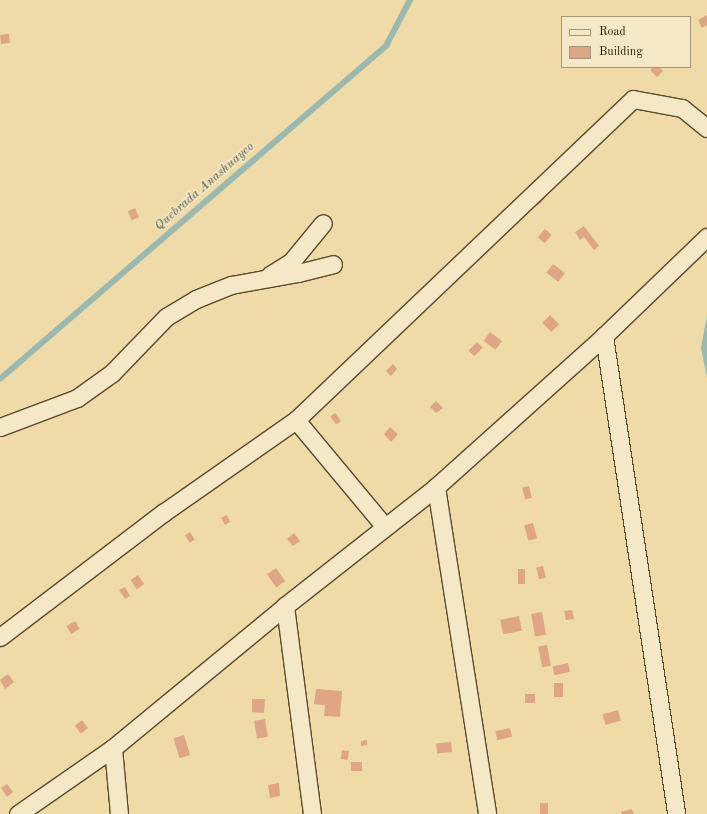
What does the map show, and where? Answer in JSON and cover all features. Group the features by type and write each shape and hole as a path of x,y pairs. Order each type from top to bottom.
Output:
{"street":[{"path":"0,637 163,513 296,420 633,99 682,108 707,128"},
{"path":"267,277 291,262 323,223"},
{"path":"18,814 113,748 285,606 436,488 604,336 707,237"},
{"path":"0,427 77,398 112,373 166,317 196,299 231,285 267,277 298,274 333,264"},
{"path":"604,336 676,814"},
{"path":"296,420 385,527"},
{"path":"436,488 486,814"},
{"path":"285,606 312,814"},
{"path":"113,748 119,814"}],"water":[{"path":"707,315 707,377 701,348"}],"building":[{"path":"707,15 707,25 702,28 698,20"},
{"path":"9,34 10,43 1,44 0,35"},
{"path":"652,68 660,68 663,71 657,77 650,70"},
{"path":"539,193 545,199 538,206 532,200"},
{"path":"135,208 139,217 132,220 128,211"},
{"path":"584,226 599,246 594,250 584,237 580,240 575,232"},
{"path":"545,229 552,235 545,243 538,237"},
{"path":"553,264 565,273 558,282 546,273"},
{"path":"550,315 559,324 551,332 542,323"},
{"path":"490,332 502,341 495,350 483,341"},
{"path":"477,342 483,348 474,356 469,350"},
{"path":"393,364 397,369 391,376 386,371"},
{"path":"436,401 443,408 436,413 430,407"},
{"path":"335,413 341,421 336,425 330,417"},
{"path":"390,427 398,434 391,442 384,434"},
{"path":"529,486 532,498 525,499 522,488"},
{"path":"227,515 230,522 225,525 221,518"},
{"path":"533,523 537,538 528,541 524,525"},
{"path":"190,532 195,540 190,543 185,535"},
{"path":"294,533 300,541 293,546 287,539"},
{"path":"543,566 546,578 539,579 536,568"},
{"path":"276,568 285,581 276,587 267,574"},
{"path":"518,569 525,569 525,584 518,584"},
{"path":"138,575 144,584 137,589 131,580"},
{"path":"125,587 130,596 125,599 119,590"},
{"path":"572,610 574,619 566,620 564,611"},
{"path":"542,612 546,635 535,637 531,614"},
{"path":"519,616 522,631 503,634 500,620"},
{"path":"75,621 80,629 71,634 67,626"},
{"path":"547,645 551,666 542,667 538,647"},
{"path":"568,663 570,672 554,675 552,667"},
{"path":"8,674 14,682 5,689 0,680"},
{"path":"554,683 563,683 563,697 554,697"},
{"path":"316,689 342,691 340,717 324,716 325,705 314,704"},
{"path":"525,694 535,694 535,703 525,703"},
{"path":"252,699 265,699 264,713 252,712"},
{"path":"618,710 621,721 605,725 603,714"},
{"path":"265,719 268,737 257,738 254,721"},
{"path":"82,720 88,728 81,733 75,725"},
{"path":"510,728 512,737 497,740 495,731"},
{"path":"184,735 190,755 180,758 173,738"},
{"path":"367,740 367,745 361,746 361,741"},
{"path":"451,742 452,752 437,754 436,744"},
{"path":"342,750 349,751 348,760 341,759"},
{"path":"351,762 362,762 362,771 351,771"},
{"path":"279,783 280,796 270,798 268,785"},
{"path":"7,784 13,792 7,797 1,788"},
{"path":"540,803 548,803 548,814 540,814"},
{"path":"632,809 634,814 622,814 621,812"}],"waterway":[{"name":"Quebrada Anashuayco","path":"0,379 386,46 410,0"}]}
